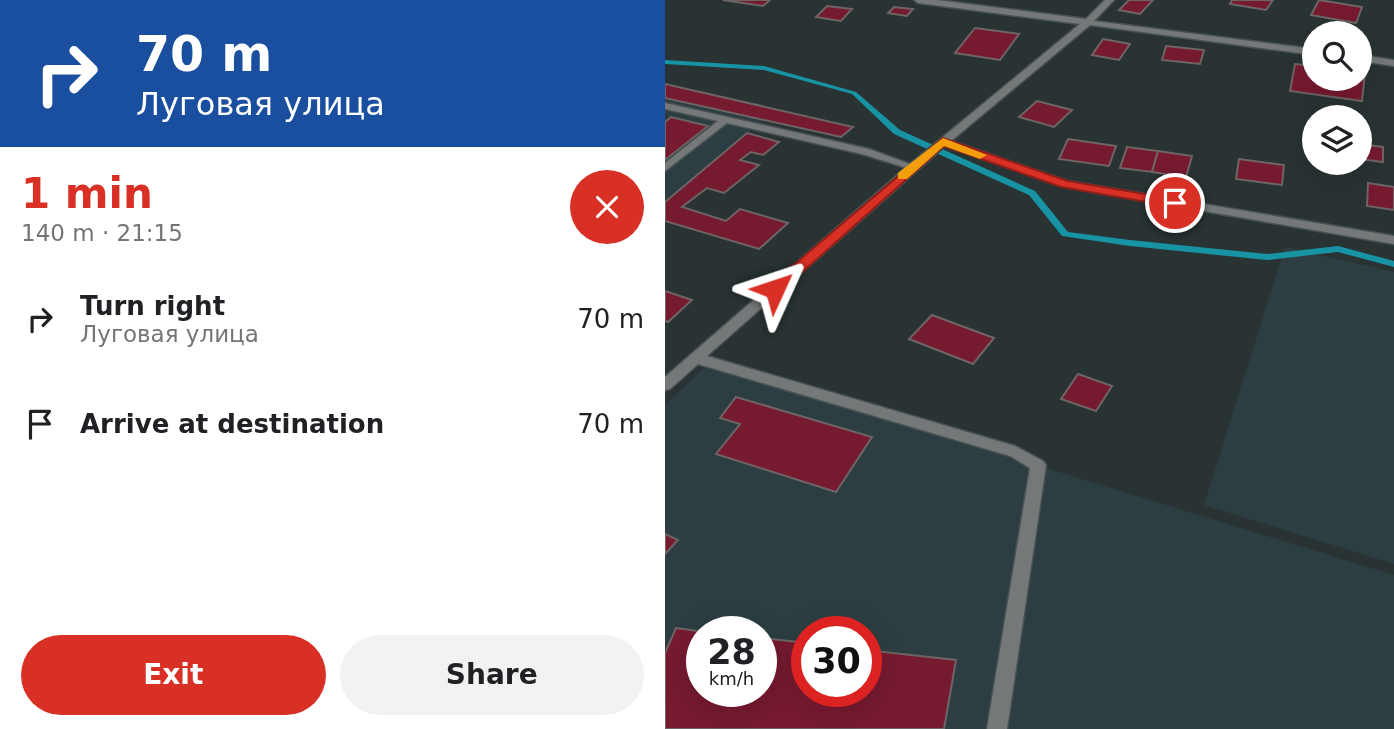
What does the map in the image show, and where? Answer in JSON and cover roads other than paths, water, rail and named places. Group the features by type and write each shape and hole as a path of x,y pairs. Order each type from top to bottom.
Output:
{"street":[{"path":"918,0 1302,50"},
{"path":"665,385 913,167 1087,23 1110,0"},
{"path":"1372,60 1394,63"},
{"path":"666,108 865,151 913,167"},
{"path":"665,168 725,120"},
{"path":"943,142 1065,184 1394,240"},
{"path":"696,358 1015,452 1038,465 997,729"}],"waterway":[{"path":"665,62 764,68 854,93 897,132 1032,193 1065,234 1267,257 1338,249 1394,264"}]}
